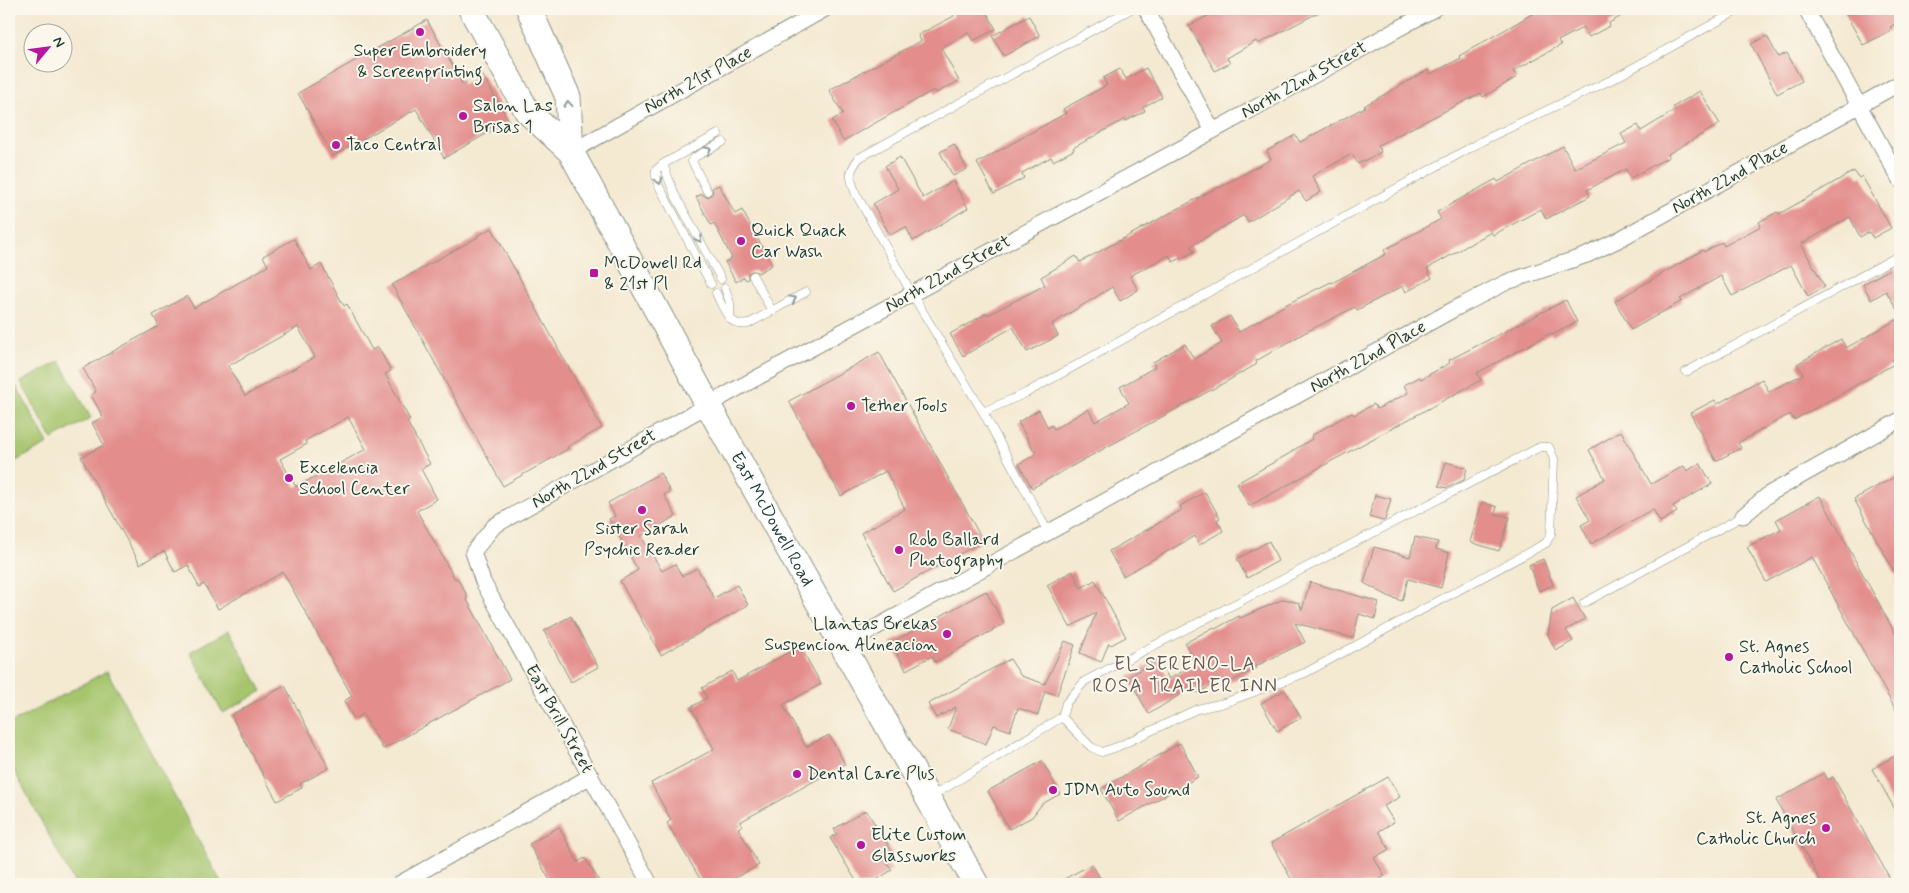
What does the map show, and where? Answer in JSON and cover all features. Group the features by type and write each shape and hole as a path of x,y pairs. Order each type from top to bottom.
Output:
{"main road":[{"name":"East McDowell Road","path":"471,9 527,111 571,152 708,405 976,884"},
{"name":"East McDowell Road","path":"529,9 568,97 571,152"}],"street":[{"name":"North 21st Place","path":"571,152 825,9"},
{"path":"1146,9 1213,131"},
{"name":"North 22nd Street","path":"473,552 494,526 708,405 1434,9"},
{"path":"1806,9 1900,180"},
{"name":"North 22nd Place","path":"842,646 1458,307 1507,282 1586,255 1618,240 1900,83"},
{"path":"1743,516 1769,494 1900,420"},
{"name":"East Brill Street","path":"473,552 484,582 650,884"},
{"path":"399,884 591,776"}],"lane":[{"path":"1048,532 983,412 912,294 856,194 850,177 854,165 859,158 1131,9"},
{"path":"983,412 1026,392 1486,140 1612,79 1740,9"},
{"path":"711,284 659,186 656,170 663,164 718,134"},
{"path":"707,191 692,161 694,157 723,142"},
{"path":"663,164 675,195 721,279"},
{"path":"1686,372 1900,255"},
{"path":"753,276 772,311"},
{"path":"725,288 730,303 730,319"},
{"path":"716,293 730,319 741,326 806,292"},
{"path":"928,799 1062,717 1066,703 1085,681 1540,448 1550,447 1554,459 1551,534 1546,543 1305,673 1224,703 1197,709 1117,747 1102,752 1091,747 1062,717"},
{"path":"1584,603 1743,516"}],"green space":[{"path":"60,361 91,418 52,439 21,382"},
{"path":"17,387 48,444 10,464 9,392"},
{"path":"229,630 262,691 223,713 190,652"},
{"path":"107,671 222,884 75,884 9,761 9,724"}],"building":[{"path":"950,9 985,9 996,29 973,41 968,33 941,48 959,81 936,93 934,90 843,141 832,120 843,114 829,90 921,41 918,35 954,16"},
{"path":"1220,9 1325,9 1258,44 1256,41 1227,58 1230,63 1215,71 1189,26"},
{"path":"1541,9 1634,9 1609,23 1610,26 1589,37 1584,27 1558,41 1561,45 1513,71 1517,77 1483,97 1481,93 1378,145 1381,152 1358,164 1352,154 1312,176 1321,192 1306,201 1299,191 1248,222 1244,215 1191,246 1194,252 1173,262 1169,255 1130,276 1138,290 1120,301 1112,287 1052,324 1058,336 1027,352 1013,327 963,356 950,334 987,313 988,315 1045,285 1041,277 1076,256 1080,262 1271,159 1267,151 1295,135 1300,142 1428,70 1430,74 1461,58 1459,56"},
{"path":"1843,9 1900,9 1900,21 1890,27 1892,30 1863,45"},
{"path":"1029,16 1040,36 1004,56 992,36"},
{"path":"427,20 463,85 482,74 509,121 444,158 416,109 333,156 298,93"},
{"path":"1767,36 1778,57 1787,53 1802,81 1777,94 1751,44"},
{"path":"1146,68 1162,97 1143,107 1145,111 1126,121 1125,119 1073,148 1074,150 1053,161 1051,157 1022,173 1024,178 994,194 977,163 1066,113 1063,109 1107,85 1103,78 1120,69 1126,79"},
{"path":"1700,91 1720,124 1668,154 1669,157 1630,178 1626,169 1587,190 1590,196 1546,219 1541,209 1493,235 1491,232 1427,269 1432,278 1406,292 1403,286 1357,310 1355,307 1306,332 1256,361 1257,364 1222,384 1032,488 1019,464 1036,454 1018,422 1039,410 1048,428 1052,425 1054,429 1088,409 1095,422 1129,403 1120,387 1155,367 1153,362 1185,344 1194,359 1222,343 1212,326 1230,316 1239,332 1287,304 1332,283 1386,254 1384,250 1441,219 1437,212 1496,179 1498,182 1563,146 1575,169 1626,143 1621,134 1638,125 1641,131 1676,110 1673,107"},
{"path":"954,144 967,169 953,176 940,152"},
{"path":"900,157 923,198 953,181 968,208 913,241 906,227 890,235 873,204 898,189 885,166"},
{"path":"1854,171 1859,178 1862,176 1891,228 1873,238 1869,232 1860,237 1850,217 1801,244 1825,287 1808,296 1791,265 1732,296 1721,276 1631,330 1615,301 1703,250 1704,252 1722,242 1724,246 1761,226 1759,222 1777,212 1779,214"},
{"name":"Quick Quack Car Wash","path":"719,185 735,214 742,210 772,265 758,273 751,271 746,280 744,277 736,282 725,262 732,258 714,223 711,225 696,197 702,194 706,197 710,196 713,192 712,188"},
{"path":"492,228 602,428 503,486 392,285"},
{"path":"294,239 311,270 321,264 344,306 347,304 372,350 378,347 391,371 385,374 410,420 407,422 430,464 421,469 437,499 417,511 455,579 457,578 468,597 466,598 510,679 383,749 363,714 354,719 344,701 352,696 283,572 218,609 204,584 199,587 188,565 175,572 164,551 140,564 81,457 104,445 92,423 103,417 91,395 96,392 83,368 159,326 153,315 187,296 194,308 268,266 263,256","holes":["298,327 315,357 245,396 228,366","348,417 366,449 296,487 280,459 307,444 305,441"]},
{"path":"1894,267 1900,278 1900,315 1886,291 1871,300 1863,284"},
{"path":"1566,300 1577,322 1552,335 1551,333 1477,373 1481,380 1249,506 1237,483 1292,452 1312,439 1311,436 1335,422 1352,413 1354,415 1374,404 1377,409 1408,393 1404,385 1420,377 1421,379 1450,363 1449,360"},
{"path":"1900,318 1900,356 1892,360 1894,364 1794,420 1790,414 1738,443 1741,448 1716,461 1690,413 1715,400 1717,404 1762,379 1769,392 1803,374 1797,364 1841,339 1846,348"},
{"path":"879,352 983,541 893,591 861,533 905,509 886,471 841,496 789,401"},
{"path":"1621,431 1651,484 1684,466 1687,471 1700,463 1712,484 1673,506 1677,512 1660,522 1653,509 1591,544 1581,525 1590,520 1576,496 1605,479 1589,450"},
{"path":"1446,462 1467,468 1464,480 1447,488 1439,486"},
{"path":"660,473 670,491 664,495 676,516 641,536 662,571 675,564 682,576 697,568 714,598 737,585 748,605 661,655 620,581 638,570 609,519 615,516 608,503"},
{"path":"1900,474 1900,582 1854,499"},
{"path":"1205,492 1220,518 1217,520 1223,531 1199,545 1195,536 1123,576 1109,551 1182,510 1180,506"},
{"path":"1375,495 1391,499 1385,520 1383,521 1369,517"},
{"path":"1820,496 1900,642 1900,718 1812,557 1766,582 1747,547 1781,529 1776,520"},
{"path":"1482,502 1497,507 1495,514 1510,517 1499,551 1470,542"},
{"path":"1415,537 1438,542 1436,549 1449,553 1441,588 1408,579 1402,601 1390,597 1364,583 1374,547 1410,557"},
{"path":"1269,541 1278,561 1247,578 1237,559"},
{"path":"1543,559 1553,585 1539,591 1529,565"},
{"path":"1073,571 1081,588 1095,580 1126,637 1111,645 1109,643 1101,662 1080,653 1096,613 1070,627 1047,585"},
{"path":"1310,582 1379,602 1375,619 1359,614 1353,638 1295,623 1305,642 1256,666 1257,668 1227,684 1224,679 1198,693 1194,686 1149,714 1128,677 1158,659 1169,679 1196,664 1185,643 1239,616 1240,618 1284,599 1299,603 1302,610"},
{"name":"Llantas Brekas Suspencion Alineacion","path":"986,591 1004,624 935,662 932,656 906,670 891,643"},
{"path":"1573,598 1585,619 1566,630 1573,641 1556,651 1548,635 1552,610"},
{"path":"571,616 598,667 571,682 544,631"},
{"path":"1065,641 1075,645 1057,695 1045,691 1038,715 1018,708 1010,731 994,725 986,744 948,729 956,707 936,718 928,704 1010,659 1021,676 1045,684"},
{"path":"800,646 821,684 783,705 806,747 829,735 845,764 740,822 742,826 738,828 759,865 724,884 703,884 667,823 671,820 651,783 714,749 691,707 707,698 702,688 732,671 737,681"},
{"path":"285,686 329,768 300,784 302,788 277,801 231,715"},
{"path":"1285,690 1301,718 1277,731 1261,703"},
{"path":"1180,743 1198,777 1119,821 1101,789"},
{"path":"1900,753 1900,818 1872,769"},
{"path":"1042,761 1060,794 1042,804 1032,817 1009,829 988,791"},
{"name":"St. Agnes Catholic Church","path":"1824,773 1828,780 1833,777 1893,884 1822,884 1776,800"},
{"path":"1388,777 1400,797 1384,806 1394,822 1379,831 1389,849 1374,858 1385,876 1371,884 1294,884 1271,843"},
{"name":"Elite Custom Glassworks","path":"866,810 893,853 884,858 892,870 870,884 858,884 830,838 837,834 834,829"},
{"path":"559,827 578,862 585,858 601,884 552,884 529,844"},
{"path":"1092,864 1103,884 1055,884"}],"place":[{"name":"Super Embroidery & Screenprinting","path":"420,32"},
{"name":"Salon Las Brisas 1","path":"463,116"},
{"name":"Taco Central","path":"336,145"},
{"name":"Quick Quack Car Wash","path":"741,241"},
{"name":"McDowell Rd & 21st Pl","path":"594,273"},
{"name":"Tether Tools","path":"851,406"},
{"name":"Excelencia School Center","path":"289,478"},
{"name":"Sister Sarah Psychic Reader","path":"642,510"},
{"name":"Rob Ballard Photography","path":"899,550"},
{"name":"Llantas Brekas Suspencion Alineacion","path":"947,634"},
{"name":"St. Agnes Catholic School","path":"1729,657"},
{"name":"Dental Care Plus","path":"797,774"},
{"name":"JDM Auto Sound","path":"1053,790"},
{"name":"St. Agnes Catholic Church","path":"1826,828"},
{"name":"Elite Custom Glassworks","path":"861,845"}],"district":[{"name":"EL SERENO-LA ROSA TRAILER INN","path":"1185,675"}]}
